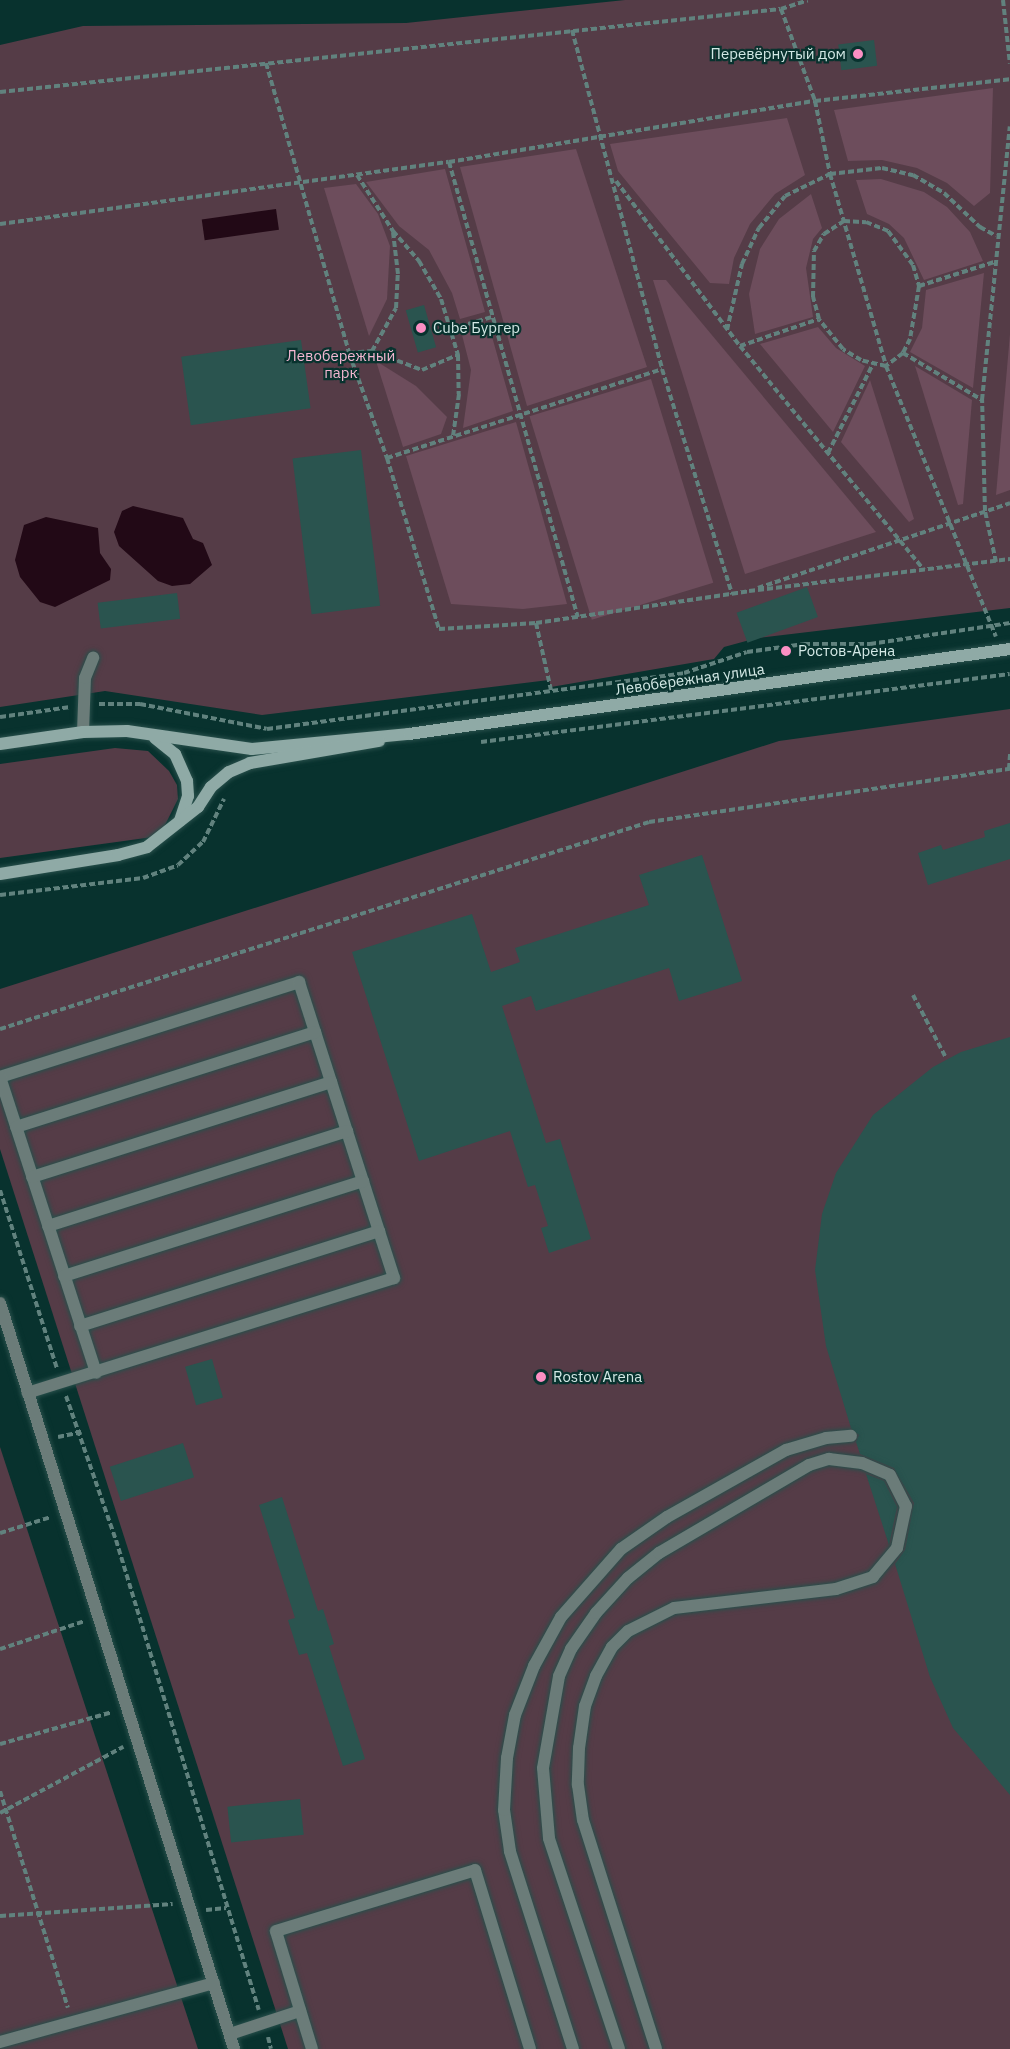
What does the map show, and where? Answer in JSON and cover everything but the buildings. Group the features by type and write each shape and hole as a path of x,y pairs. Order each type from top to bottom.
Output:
{"main road":[{"name":"Левобережная улица","path":"0,744 83,732 127,731 252,749 409,734 1005,649"},
{"name":"Левобережная улица","path":"0,874 118,855 147,847 198,807 211,787 229,772 250,763 350,748 409,734"},
{"path":"151,736 175,754 182,767 188,796 178,824"}],"street":[{"path":"83,732 85,678 93,658"},
{"path":"28,1393 96,1373 394,1278 299,982 0,1077 96,1373"},
{"path":"16,1127 315,1032"},
{"path":"32,1177 331,1082"},
{"path":"48,1226 347,1131"},
{"path":"64,1276 363,1181"},
{"path":"80,1326 379,1231"},
{"path":"0,1303 101,1616 234,2049"},
{"path":"573,2049 510,1851 504,1810 507,1758 515,1715 534,1666 561,1617 621,1548 667,1517 786,1450 826,1438 851,1436"},
{"path":"619,2049 549,1838 543,1768 559,1676 571,1649 596,1613 628,1578 676,1542 778,1481 829,1459 862,1462 890,1475 906,1506 897,1548 873,1576 836,1589 695,1604 651,1617 612,1647 585,1706 579,1748 578,1785 583,1820 656,2049"},
{"path":"312,2049 276,1931 475,1870 531,2049"},
{"path":"0,2042 17,2043 72,2023 214,1983"},
{"path":"230,2034 300,2011"}],"path":[{"path":"0,92 781,9 808,0"},
{"path":"1004,0 1010,64"},
{"path":"781,9 815,101 830,174 886,366 948,525 991,626 1005,649"},
{"path":"572,30 614,178 662,369 732,594"},
{"path":"266,63 349,353 387,458 439,629 536,623 749,591 1010,559"},
{"path":"0,224 449,162 815,101 1010,79"},
{"path":"996,562 985,511 982,400 996,236 1010,126"},
{"path":"449,162 578,617"},
{"path":"727,330 742,264 759,228 785,196 830,174 882,168 913,175 944,193 980,227 996,236"},
{"path":"356,174 393,231 419,261 441,299 458,355 459,394 453,436"},
{"path":"614,178 727,330 924,570"},
{"path":"844,221 866,222 888,231 904,249 919,286 917,313 903,353 886,366 873,364 843,349 819,320 811,283 814,251 824,234 844,221"},
{"path":"372,351 396,308 398,274 393,231"},
{"path":"919,286 994,262"},
{"path":"451,329 492,317"},
{"path":"740,346 819,320"},
{"path":"349,353 372,351 422,370 458,355"},
{"path":"903,353 982,400"},
{"path":"828,453 873,364"},
{"path":"387,458 662,369"},
{"path":"749,591 1010,503"},
{"path":"536,623 551,690"},
{"path":"0,717 83,705 140,704 267,729 684,673 747,652 804,644 870,644 1010,623"},
{"path":"479,742 1010,674"},
{"path":"0,1029 649,822 1010,769 1010,754"},
{"path":"0,895 143,878 178,864 203,842 226,795"},
{"path":"913,995 945,1056"},
{"path":"0,1190 61,1383 116,1540 226,1908 271,2049"},
{"path":"0,1533 66,1513"},
{"path":"0,1649 101,1616"},
{"path":"0,1744 128,1704"},
{"path":"0,1813 138,1742"},
{"path":"0,1791 72,2023"},
{"path":"0,1916 172,1904 191,1911 226,1908"}],"green space":[{"name":"Левобережный парк","path":"625,0 1010,0 1010,608 757,638 724,647 714,659 551,687 549,680 262,715 105,691 0,707 0,45 83,26 406,23"},
{"name":"Rostov Arena","path":"1010,709 1010,2049 288,2049 0,1149 0,989 779,741"},
{"path":"115,748 148,751 169,771 177,785 178,799 164,827 153,837 0,858 0,764"},
{"path":"0,1447 198,2049 0,2049"}],"shaded area":[{"path":"993,88 990,193 974,206 947,183 917,168 882,160 848,161 834,110"},
{"path":"787,118 805,175 775,194 750,224 734,258 729,284 710,283 618,171 610,144"},
{"path":"576,149 647,367 527,406 460,167"},
{"path":"445,169 485,312 460,319 452,293 429,250 399,226 366,182"},
{"path":"881,179 924,192 947,207 970,232 983,261 924,280 904,238 889,224 867,214 856,180"},
{"path":"356,184 378,214 390,246 387,299 369,336 324,188"},
{"path":"811,194 822,228 813,239 806,268 813,317 755,334 749,294 760,249 779,219"},
{"path":"276,209 279,230 205,240 202,219"},
{"path":"984,273 973,388 910,352 922,328 926,290"},
{"path":"653,280 666,280 876,532 745,574"},
{"path":"489,326 513,411 463,428 471,370 462,335"},
{"path":"818,327 836,348 865,366 833,432 760,344"},
{"path":"1010,334 1010,490 996,495"},
{"path":"376,361 416,386 447,417 441,434 403,447"},
{"path":"915,366 972,400 963,504 958,505"},
{"path":"651,379 713,583 592,620 530,416"},
{"path":"870,380 914,519 909,522 841,442"},
{"path":"516,422 567,604 523,609 451,604 406,456"},
{"path":"133,506 183,518 193,539 203,543 212,565 190,584 172,586 158,581 119,546 114,532 122,511"},
{"path":"46,517 98,528 100,553 111,569 110,580 55,607 40,602 20,577 15,560 24,525"}],"place":[{"name":"Перевёрнутый дом","path":"858,54"},
{"name":"Cube Бургер","path":"421,328"},
{"name":"Ростов-Арена","path":"786,651"},
{"name":"Rostov Arena","path":"541,1377"}]}
